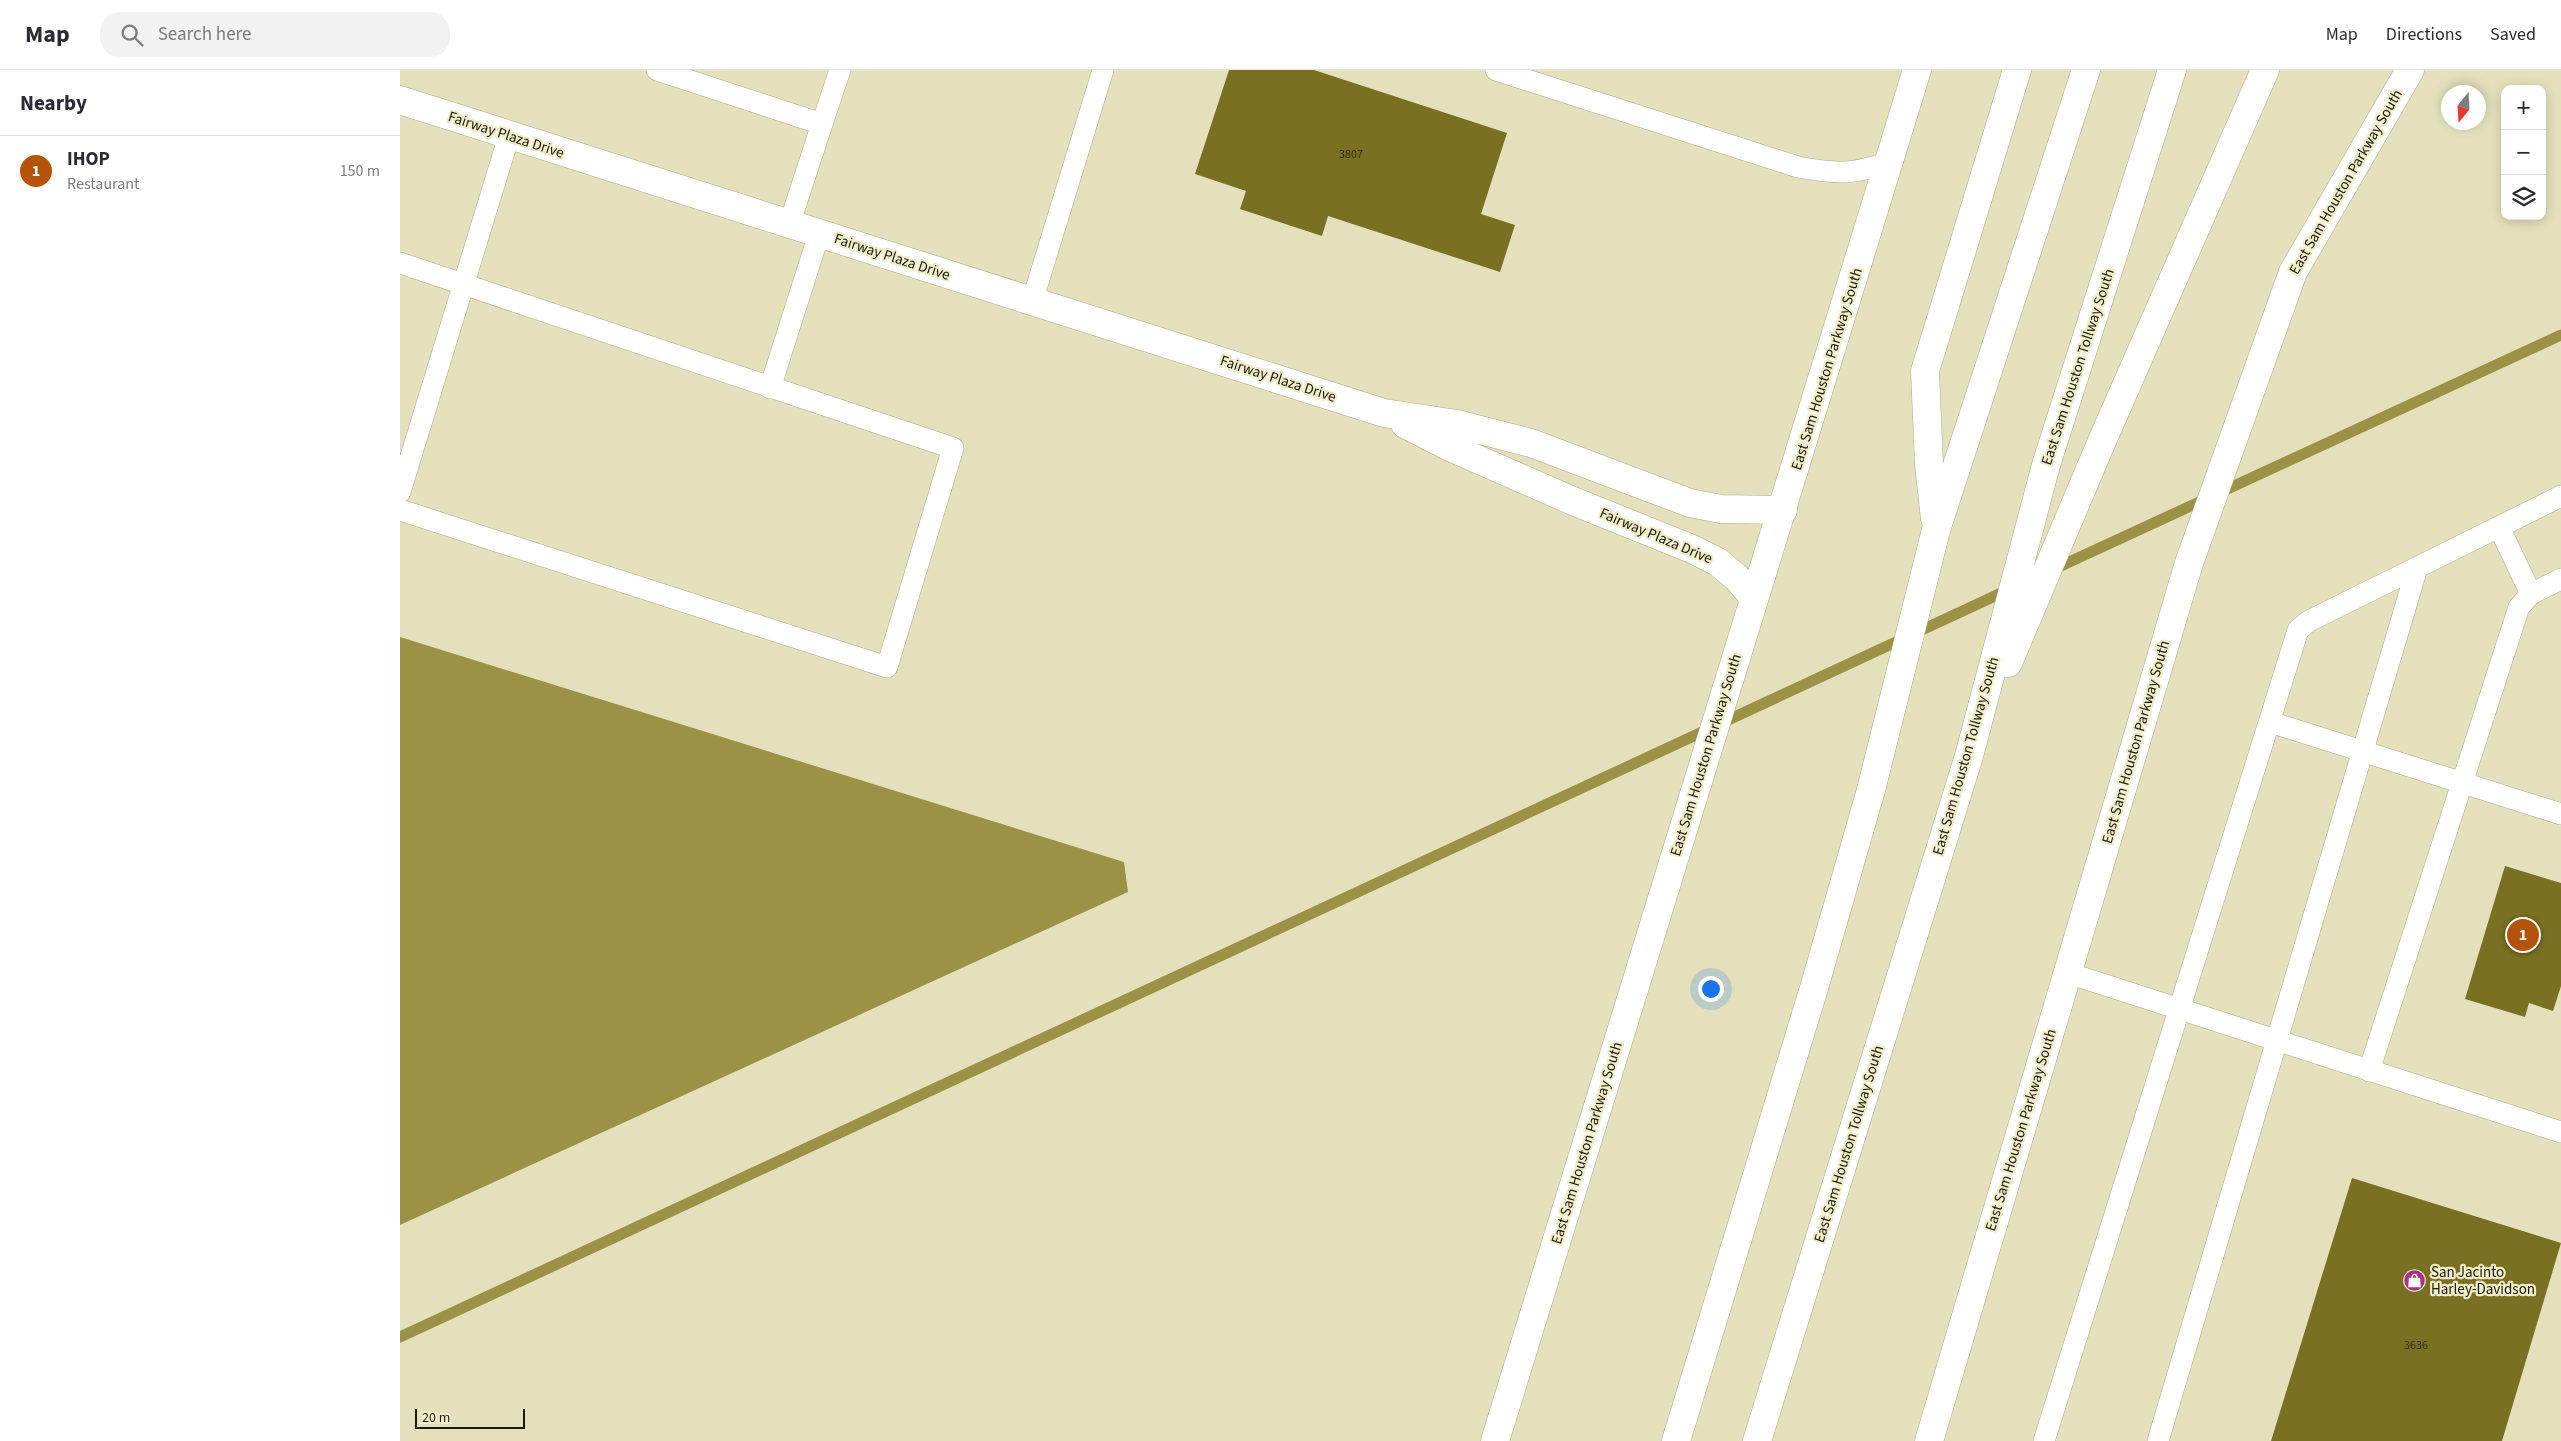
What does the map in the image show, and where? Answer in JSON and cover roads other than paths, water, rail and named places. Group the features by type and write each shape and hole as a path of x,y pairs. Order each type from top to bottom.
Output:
{"main road":[{"name":"East Sam Houston Parkway South","path":"1495,1441 1917,70"},
{"path":"1936,530 1928,464 1925,371 2017,70"},
{"path":"1676,1441 1814,988 1871,790 1936,530 2086,70"},
{"name":"East Sam Houston Tollway South","path":"1758,1441 1969,756 2046,465 2172,70"},
{"path":"1969,756 2102,441 2265,70"},
{"name":"East Sam Houston Parkway South","path":"1929,1441 2189,563 2293,272 2410,70"},
{"name":"Fairway Plaza Drive","path":"400,100 1384,413 1457,424 1531,443 1690,503 1721,509 1783,510"},
{"name":"Fairway Plaza Drive","path":"1384,413 1470,456 1590,509 1692,549 1718,562 1737,578 1754,598"}],"lane":[{"path":"658,70 822,124"},
{"path":"789,225 840,70"},
{"path":"1032,302 1103,70"},
{"path":"1496,70 1798,167 1851,173 1890,162"},
{"path":"400,492 509,136"},
{"path":"770,388 819,234"},
{"path":"400,263 954,448 887,667 400,510"},
{"path":"2044,1441 2298,630 2309,620 2561,496"},
{"path":"2499,527 2530,594"},
{"path":"2158,1441 2417,568"},
{"path":"2369,1071 2519,606 2530,594 2561,579"},
{"path":"2270,722 2561,814"},
{"path":"2068,973 2561,1132"}],"waterway":[{"path":"2052,570 2561,335"},
{"path":"400,1337 2010,589"}],"place":[{"name":"IHOP","path":"2523,935"},
{"name":"San Jacinto Harley-Davidson","path":"2415,1281"}]}
